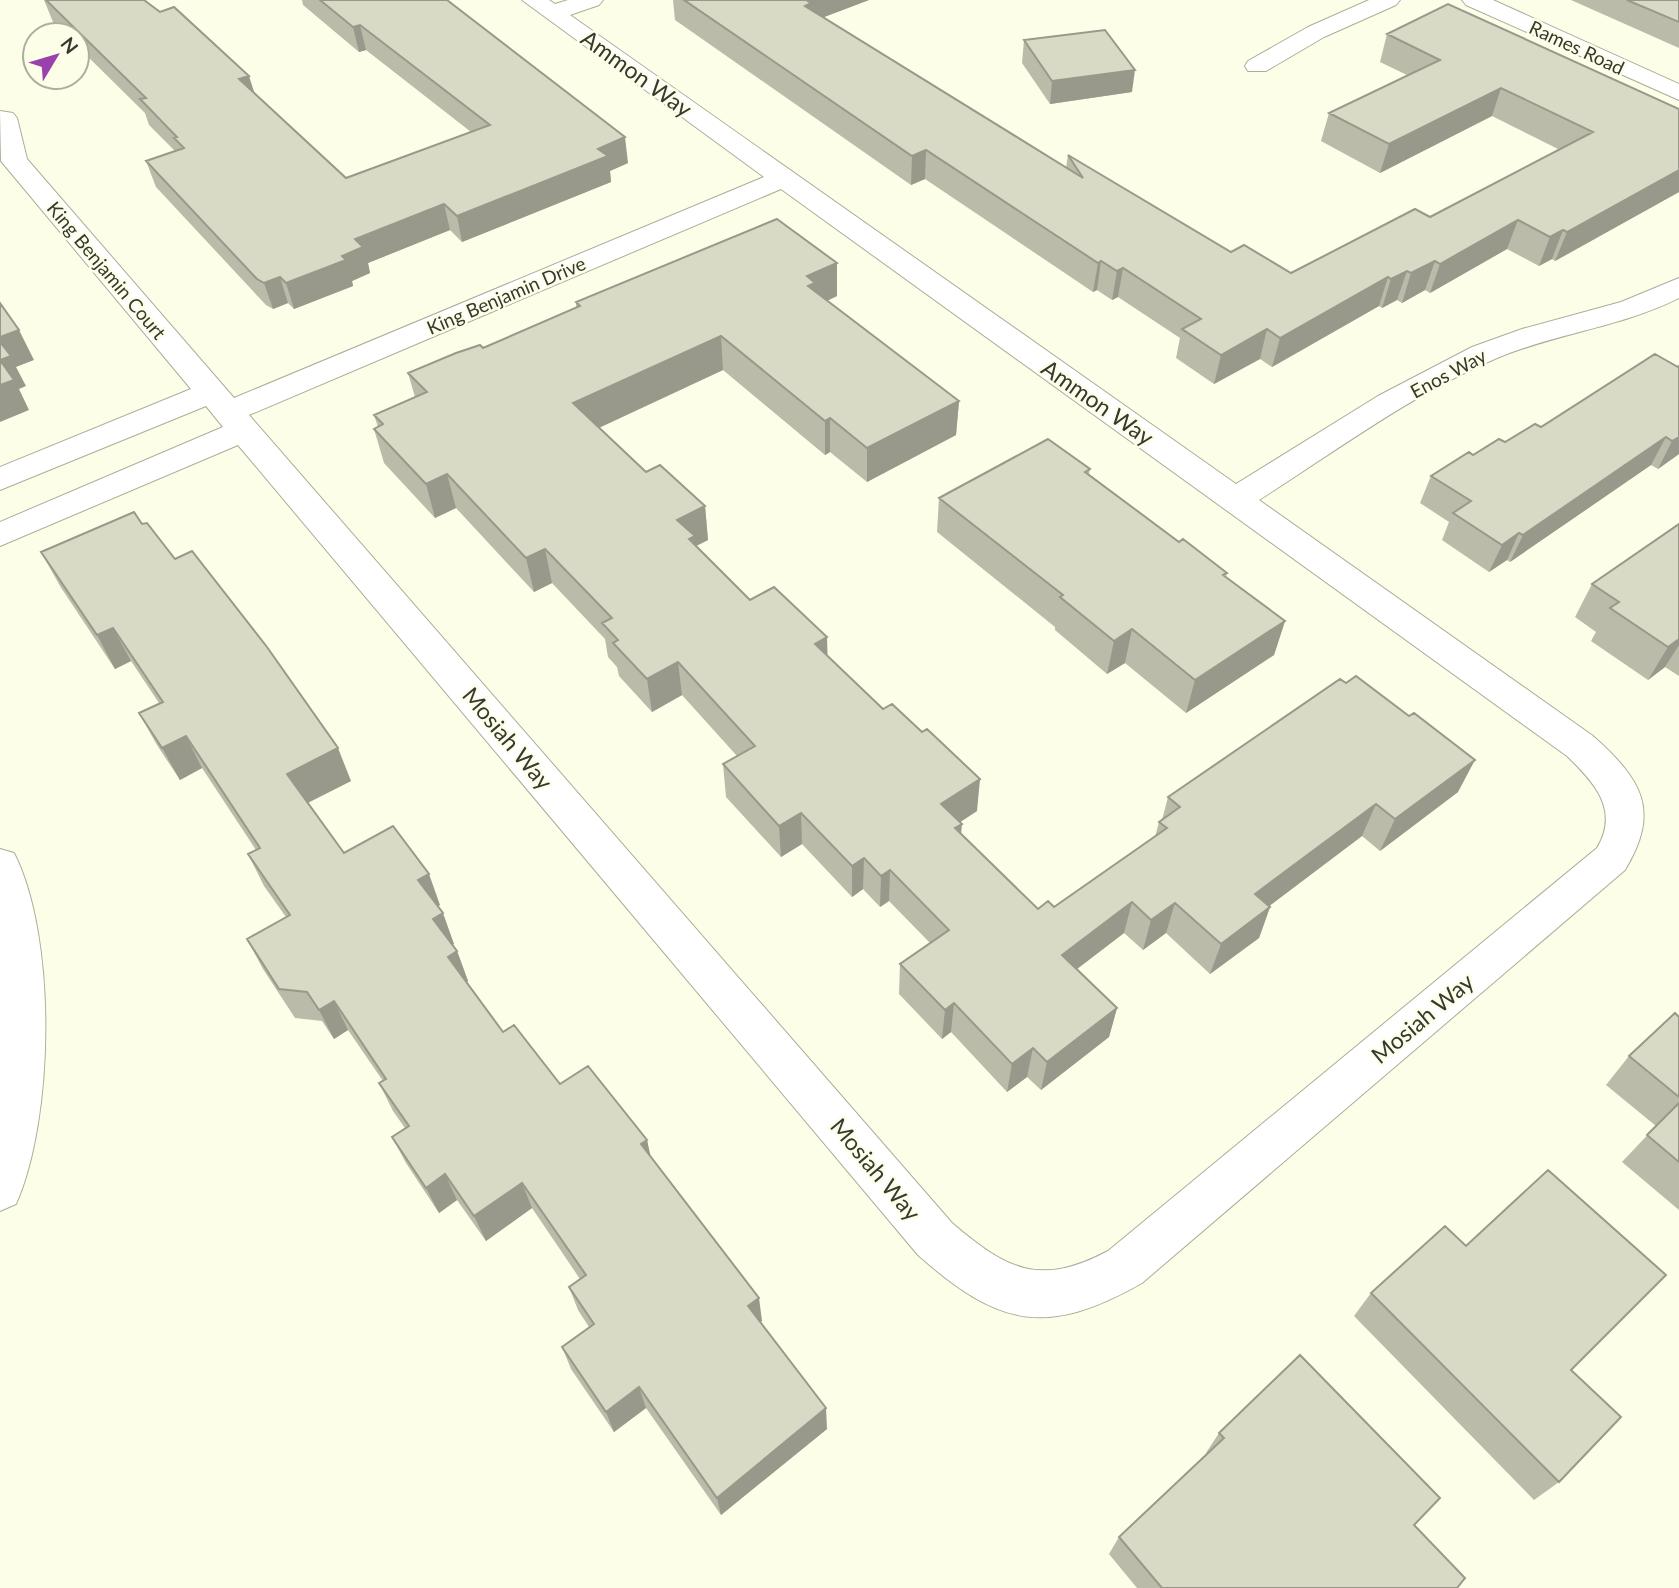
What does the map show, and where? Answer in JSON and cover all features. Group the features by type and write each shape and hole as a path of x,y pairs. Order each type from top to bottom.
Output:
{"street":[{"path":"544,7 591,0"},
{"path":"1256,66 1316,32 1388,0"},
{"name":"Rames Road","path":"1474,0 1679,93"},
{"name":"Ammon Way","path":"544,7 1580,746 1601,764 1617,785 1625,807"},
{"name":"King Benjamin Court","path":"4,118 14,161 228,411"},
{"name":"King Benjamin Drive","path":"0,535 228,411 784,178"},
{"name":"Enos Way","path":"1235,500 1442,373 1484,352 1532,335 1610,317 1654,302 1679,287"},
{"name":"King Benjamin Drive","path":"0,479 228,411"},
{"name":"Mosiah Way","path":"228,411 935,1239 964,1266 998,1287 1035,1296 1068,1293 1098,1284 1125,1267 1611,859 1623,844 1627,826 1625,807"},
{"path":"0,865 11,899 22,955 26,1022 21,1089 0,1189"}],"building":[{"path":"46,0 144,0 160,12 174,7 249,76 239,79 346,178 490,125 360,25 353,27 320,0 447,0 625,137 598,149 608,156 457,216 444,204 355,239 363,247 342,256 346,260 286,283 280,277 264,283 257,279 146,161 184,148 174,138 177,137 140,99 146,98 91,44 91,21 67,21"},
{"path":"684,0 806,0 811,3 805,6 1083,178 1068,155 1231,252 1244,245 1291,273 1415,209 1430,217 1593,132 1501,88 1389,144 1329,113 1440,60 1387,34 1448,4 1679,109 1679,170 1567,232 1563,230 1550,237 1518,220 1440,264 1435,261 1411,273 1407,271 1391,279 1388,277 1280,338 1267,329 1221,355 1182,329 1201,319 1123,268 1117,271 1101,261 1098,263 926,150 912,156"},
{"path":"1627,0 1679,0 1679,22"},
{"path":"1105,30 1135,70 1052,81 1024,40"},
{"path":"777,219 837,263 807,276 815,283 808,286 959,401 867,448 830,418 825,421 721,336 573,403 646,472 660,465 705,506 677,520 695,536 689,539 750,600 774,587 827,637 815,644 883,709 892,704 922,732 927,729 980,779 941,804 962,824 955,828 1038,909 1048,901 1054,907 1167,828 1159,822 1180,807 1168,797 1340,679 1346,683 1356,676 1409,716 1414,713 1475,760 1395,819 1376,804 1255,894 1270,907 1221,944 1175,903 1151,920 1132,902 1062,955 1117,1008 1047,1062 1033,1048 1012,1064 954,1003 945,1010 900,964 949,930 890,870 881,876 864,858 852,866 801,813 779,826 723,764 755,746 678,662 647,679 613,643 618,640 602,623 612,618 545,549 526,558 447,474 426,484 374,429 383,424 374,415 427,392 408,373 480,345 483,348 580,306 576,302"},
{"path":"0,303 19,330 0,337"},
{"path":"0,342 11,356 0,360"},
{"path":"1655,354 1679,366 1679,437 1672,441 1666,437 1523,535 1519,533 1502,545 1453,513 1471,501 1431,476 1469,452 1473,455 1499,439 1505,442 1535,424 1541,427"},
{"path":"0,360 14,380 0,385"},
{"path":"1048,439 1090,469 1085,472 1179,542 1183,539 1227,573 1223,575 1285,621 1195,680 1132,629 1114,641 1060,597 1063,595 939,498"},
{"path":"134,512 142,524 147,523 175,559 192,551 267,647 338,748 287,774 344,853 393,826 429,874 418,880 443,913 433,919 457,951 448,957 503,1032 514,1025 560,1084 588,1066 647,1140 641,1144 759,1298 748,1306 826,1408 717,1498 639,1387 606,1412 562,1347 594,1324 569,1287 586,1275 522,1183 474,1216 445,1174 426,1188 392,1137 409,1126 379,1083 386,1079 334,1001 319,1010 307,992 279,989 247,939 290,915 248,854 260,848 186,736 162,748 139,713 163,702 113,628 97,635 41,552"},
{"path":"1679,524 1679,639 1668,647 1610,608 1619,602 1592,584"},
{"path":"1675,1013 1679,1017 1679,1097 1629,1056"},
{"path":"1679,1103 1679,1162 1647,1135"},
{"path":"1548,1170 1666,1275 1571,1370 1621,1417 1559,1482 1371,1293 1445,1226 1466,1246"},
{"path":"1300,1355 1440,1498 1414,1525 1465,1578 1457,1588 1162,1588 1119,1537 1224,1438 1219,1433"}]}
